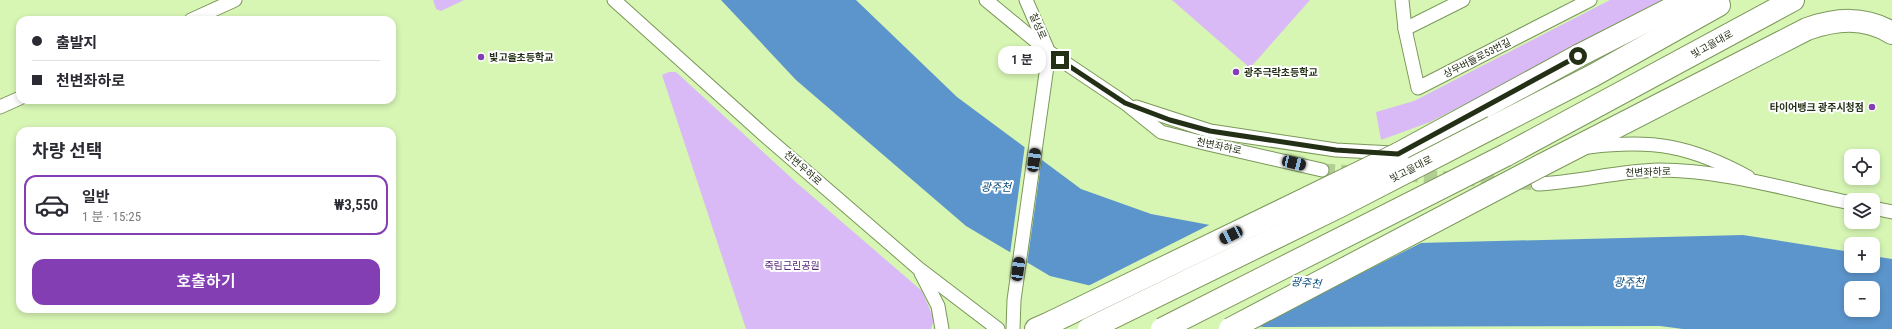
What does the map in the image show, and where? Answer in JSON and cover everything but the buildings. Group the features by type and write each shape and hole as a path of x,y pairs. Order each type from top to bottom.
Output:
{"highway":[{"path":"1043,326 1398,154 1578,56 1674,7 1712,0"},
{"name":"빛고을대로","path":"1089,329 1334,208 1594,75 1727,0"},
{"name":"빛고을대로","path":"1162,329 1506,155 1793,0"},
{"path":"1635,86 1693,68 1805,19 1827,13 1850,11 1868,14 1887,20 1892,24"},
{"path":"1230,329 1539,174 1577,148 1711,77 1806,29 1841,20 1862,21 1882,27 1892,33"}],"street":[{"path":"196,16 210,5 234,0"},
{"name":"천변우하로","path":"614,0 763,134 918,268 998,329"},
{"name":"천변좌하로","path":"986,0 1049,52 1125,103 1161,132 1322,170"},
{"name":"칠성로","path":"1026,0 1049,52"},
{"name":"상무버들로53번길","path":"1402,0 1405,29 1418,88 1590,0"},
{"path":"1405,29 1463,0"},
{"path":"1013,329 1014,300 1049,52"},
{"path":"0,107 16,100"},
{"name":"천변좌하로","path":"1125,103 1170,120 1210,131 1336,150 1398,154"},
{"name":"천변좌하로","path":"1577,148 1621,143 1658,144 1702,155 1719,161 1757,182"},
{"name":"천변좌하로","path":"1539,174 1587,180 1624,172 1659,170 1699,173 1757,182 1844,201"},
{"path":"1880,209 1892,212"},
{"path":"918,268 938,306 942,329"}],"green space":[{"path":"433,0 464,0 441,11 436,9"},
{"path":"1172,0 1310,0 1250,68"},
{"path":"1610,0 1671,0 1430,122 1381,140 1376,112 1414,101"},
{"name":"죽림근린공원","path":"669,72 676,72 798,184 922,291 934,319 931,329 746,329 662,75"}],"water":[{"name":"광주천","path":"721,0 856,0 957,97 1081,189 1151,214 1242,231 1418,243 1743,235 1844,251 1844,273 1880,273 1880,257 1892,259 1892,329 1683,329 1660,326 1263,327 1050,276 966,226 796,80"}],"pier":[{"path":"1025,145 1042,157 1027,264 1010,254"},
{"path":"1213,223 1243,229 1425,241 1254,327 1086,287"}],"tunnel":[{"path":"1322,170 1356,172"},
{"path":"1405,175 1538,184"}],"place":[{"name":"빛고을초등학교","path":"481,57"},
{"name":"광주극락초등학교","path":"1236,72"},
{"name":"타이어뱅크 광주시청점","path":"1872,107"}],"route":[{"path":"1060,60 1125,103 1170,120 1210,131 1336,150 1398,154 1578,56"}]}
